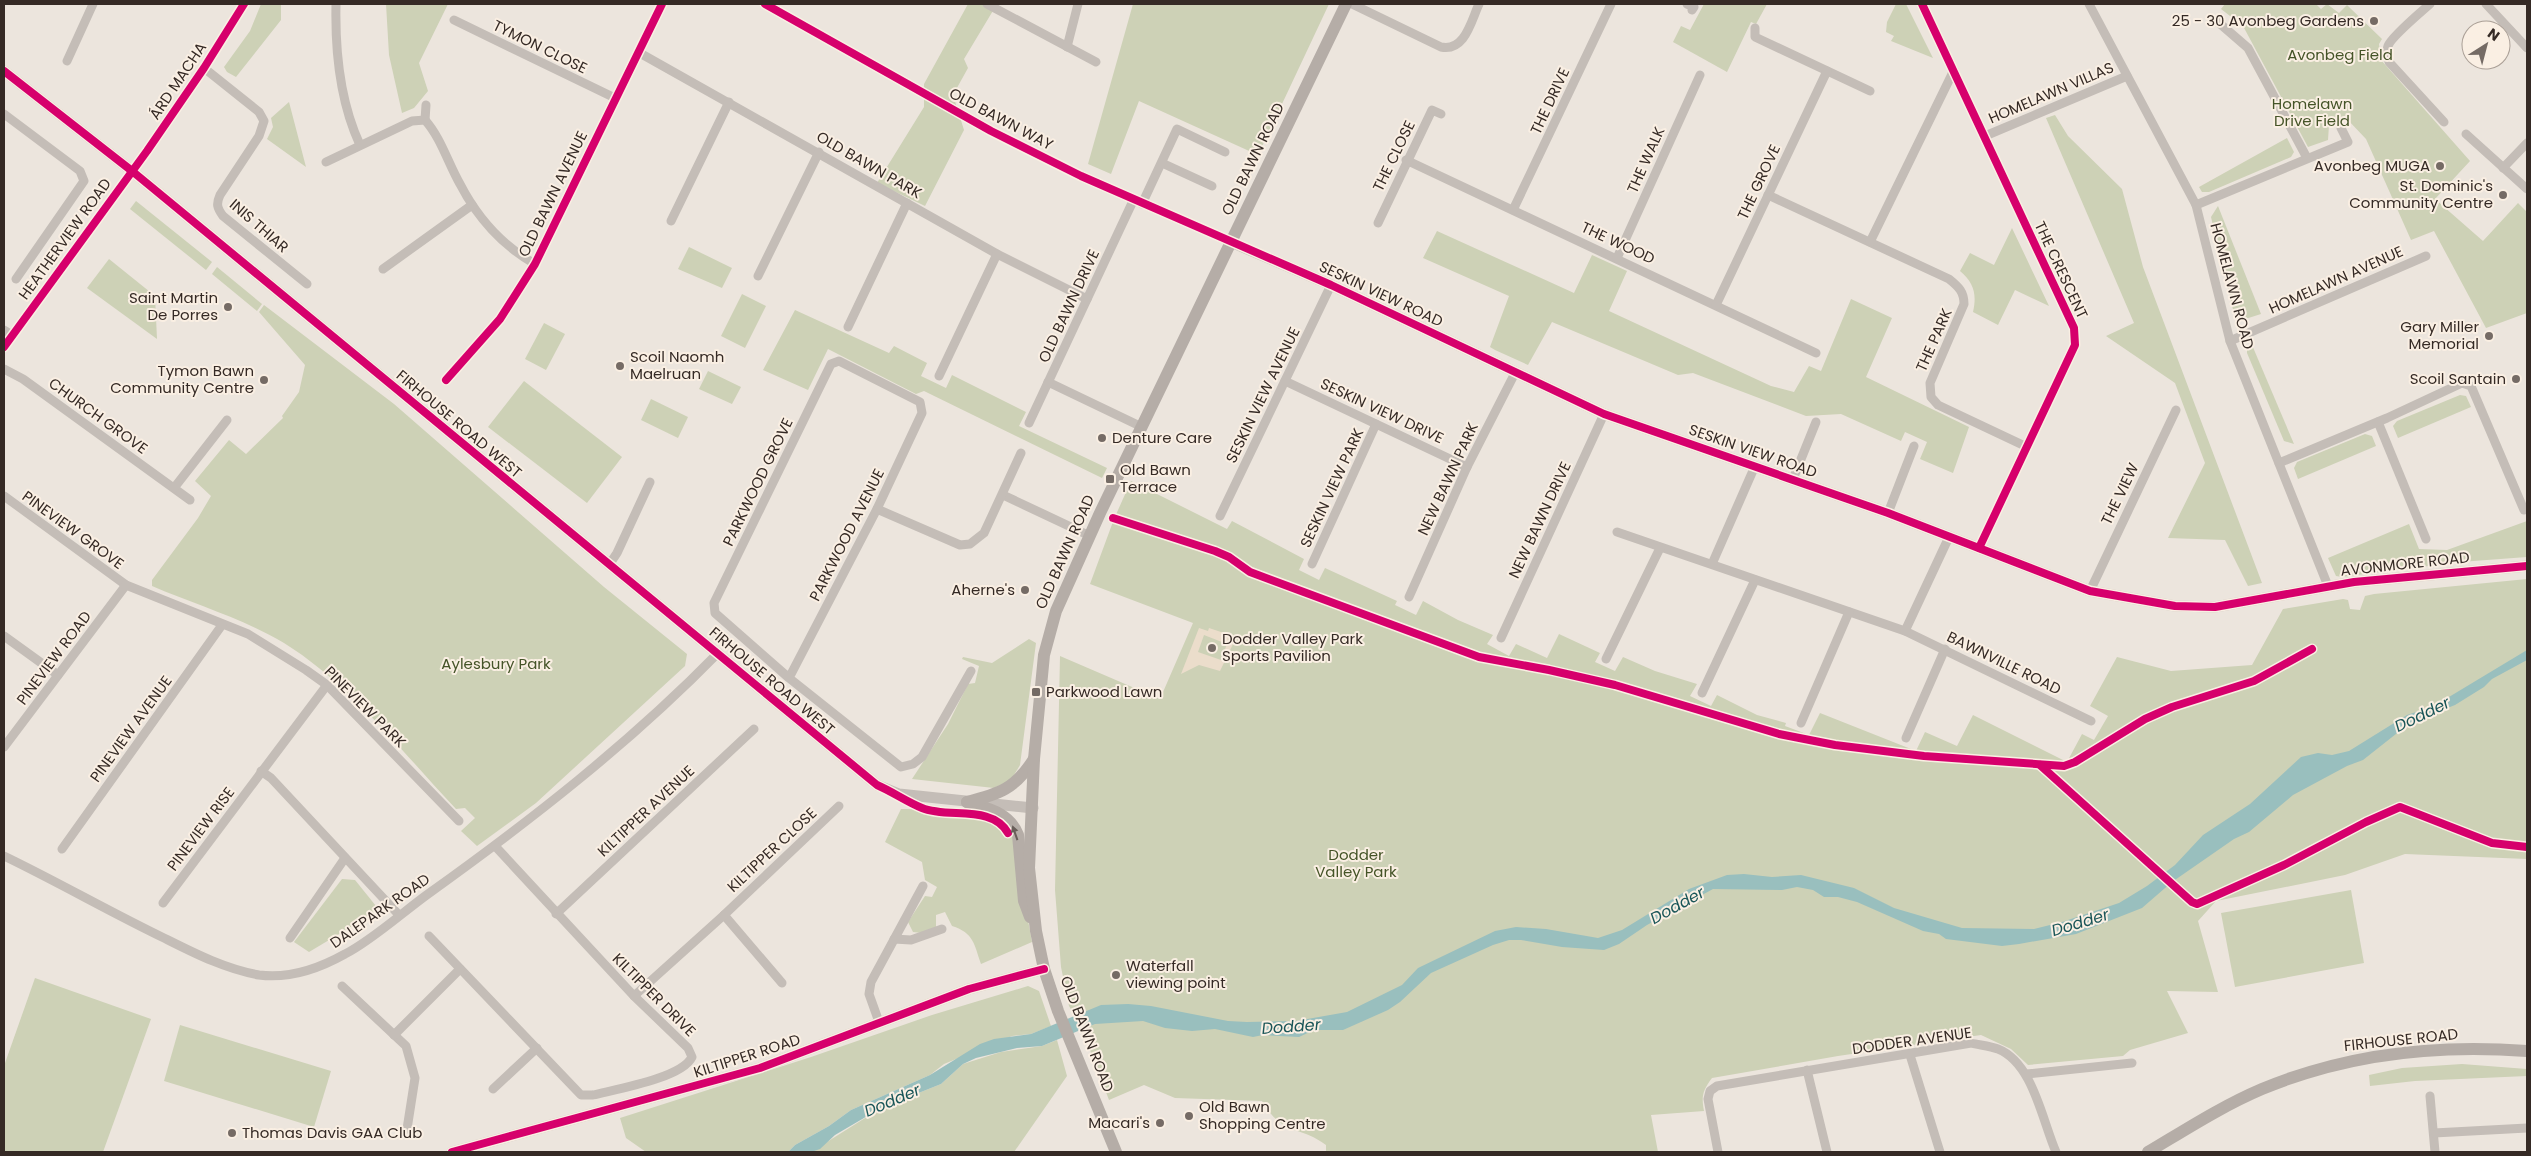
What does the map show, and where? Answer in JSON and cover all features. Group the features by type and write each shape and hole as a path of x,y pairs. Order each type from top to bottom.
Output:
{"main road":[{"name":"OLD BAWN ROAD","path":"1116,1152 1058,1011 1044,969 1036,931 1029,868 1039,697 1048,635 1056,611 1090,536 1346,4"},
{"path":"967,802 998,794 1009,787 1022,777 1034,759"},
{"path":"967,802 1000,813 1015,828 1018,835 1024,901 1036,931"},
{"name":"FIRHOUSE ROAD","path":"2148,1152 2225,1107 2254,1093 2332,1064 2361,1058 2440,1049 2527,1051"}],"street":[{"path":"67,61 93,4"},
{"name":"ÁRD MACHA","path":"132,171 204,68 244,4"},
{"path":"336,4 338,64 352,128 360,145"},
{"name":"OLD BAWN WAY","path":"766,4 991,131 1134,201 1231,242"},
{"path":"987,4 1096,62"},
{"path":"1066,47 1078,4"},
{"path":"1352,4 1441,47 1450,48 1462,42 1479,4"},
{"name":"THE DRIVE","path":"1513,210 1611,4"},
{"name":"THE CRESCENT","path":"1922,4 2074,328 2075,345 1979,548"},
{"name":"HOMELAWN ROAD","path":"2089,4 2196,205 2230,341 2328,586"},
{"path":"2430,4 2394,39 2388,46 2387,54 2389,62 2444,122"},
{"path":"2486,4 2527,48"},
{"name":"OLD BAWN AVENUE","path":"446,380 500,319 535,264 660,5"},
{"name":"TYMON CLOSE","path":"454,20 615,98"},
{"path":"2218,22 2248,48 2307,158"},
{"path":"1755,28 1755,37 1870,91"},
{"name":"OLD BAWN PARK","path":"638,52 819,152 997,254 1087,299"},
{"name":"INIS THIAR","path":"204,68 259,112 264,121 259,136 226,184 217,202 218,209 223,216 307,284"},
{"name":"THE GROVE","path":"1716,305 1827,70"},
{"path":"1870,242 1954,70"},
{"name":"FIRHOUSE ROAD WEST","path":"4,71 132,171 878,785 899,794 1032,808"},
{"name":"THE WALK","path":"1616,258 1700,74"},
{"name":"HOMELAWN VILLAS","path":"1985,136 2127,76"},
{"path":"671,221 729,102"},
{"path":"426,105 425,120 432,128 472,205 509,247 535,264"},
{"name":"THE CLOSE","path":"1378,223 1406,160 1432,110 1441,114"},
{"path":"4,114 80,171 84,178 84,181 16,279"},
{"path":"326,162 412,121 425,120"},
{"path":"2196,205 2348,142 2341,128"},
{"path":"1142,204 1177,129 1225,152"},
{"path":"2466,134 2527,189"},
{"path":"2503,168 2527,143"},
{"path":"758,276 819,152"},
{"name":"THE WOOD","path":"1406,160 1816,353"},
{"path":"1162,163 1212,186"},
{"name":"HEATHERVIEW ROAD","path":"4,347 132,171"},
{"name":"THE PARK","path":"1768,195 1949,279 1964,295 1962,314 1930,384 1931,397 1938,405 2027,447"},
{"name":"OLD BAWN DRIVE","path":"1029,423 1134,201"},
{"path":"848,327 907,203"},
{"path":"383,269 472,205"},
{"name":"SESKIN VIEW ROAD","path":"1231,242 1331,285 1604,414 1888,513 2090,591 2175,606 2215,607 2287,594"},
{"path":"939,376 997,254"},
{"name":"HOMELAWN AVENUE","path":"2230,341 2426,256"},
{"name":"SESKIN VIEW AVENUE","path":"1220,516 1331,285"},
{"path":"4,330 12,335"},
{"name":"PARKWOOD GROVE","path":"789,678 715,613 714,603 719,591 830,364 838,361 920,402"},
{"name":"CHURCH GROVE","path":"4,369 23,379 190,500"},
{"name":"NEW BAWN PARK","path":"1409,597 1468,467 1515,373"},
{"name":"SESKIN VIEW DRIVE","path":"1285,380 1468,467"},
{"path":"1048,382 1142,427"},
{"path":"2279,463 2378,422 2462,383 2469,384 2485,416 2524,510 2527,509"},
{"name":"PARKWOOD AVENUE","path":"789,678 878,509 922,413 920,402"},
{"name":"THE VIEW","path":"2090,591 2176,410"},
{"name":"NEW BAWN DRIVE","path":"1502,638 1604,414"},
{"path":"174,488 227,420"},
{"name":"SESKIN VIEW ROAD","path":"1793,479 1816,422"},
{"path":"2378,422 2426,539"},
{"name":"SESKIN VIEW PARK","path":"1312,564 1376,424"},
{"path":"1888,513 1914,446"},
{"path":"878,509 960,545 970,544 984,533 1021,454"},
{"path":"1712,564 1755,466"},
{"path":"609,565 617,553 650,482"},
{"path":"1003,495 1090,536"},
{"name":"PINEVIEW GROVE","path":"4,496 126,585"},
{"name":"BAWNVILLE ROAD","path":"1617,532 1905,631 1945,649 2090,722"},
{"path":"1905,631 1949,536"},
{"path":"1606,659 1660,548"},
{"name":"AVONMORE ROAD","path":"2287,594 2328,586 2527,566"},
{"path":"1702,693 1755,580"},
{"name":"PINEVIEW PARK","path":"126,585 248,634 306,670 327,685 459,821"},
{"name":"PINEVIEW ROAD","path":"4,747 126,585"},
{"path":"1801,724 1849,612"},
{"name":"PINEVIEW AVENUE","path":"62,849 222,625"},
{"path":"4,636 58,675"},
{"path":"1906,738 1945,649"},
{"name":"DALEPARK ROAD","path":"4,856 199,956 227,967 260,975 288,975 335,960 348,953 495,846 606,756 693,679 718,654"},
{"path":"789,678 901,767 913,764 922,757 971,671"},
{"name":"PINEVIEW RISE","path":"163,903 327,685"},
{"name":"KILTIPPER AVENUE","path":"556,914 754,729"},
{"path":"261,771 270,778 399,915"},
{"name":"KILTIPPER CLOSE","path":"634,996 724,915 839,806"},
{"name":"KILTIPPER DRIVE","path":"429,936 581,1095 587,1097 675,1073 689,1064 692,1057 688,1048 634,996 495,846"},
{"path":"290,938 345,858"},
{"path":"879,1022 869,994 871,982 923,886"},
{"name":"KILTIPPER CLOSE","path":"724,915 782,983"},
{"path":"894,939 911,940 942,929"},
{"path":"394,1035 460,969"},
{"name":"KILTIPPER ROAD","path":"452,1152 760,1068 839,1040 879,1022 969,989 1044,969"},
{"path":"342,986 406,1046 415,1078 407,1129"},
{"name":"DODDER AVENUE","path":"1718,1152 1708,1099 1710,1091 1717,1086 1971,1044 1998,1049 2015,1060 2027,1074 2056,1152"},
{"path":"493,1089 537,1048"},
{"path":"1910,1055 1940,1152"},
{"path":"2027,1074 2132,1063"},
{"path":"1807,1070 1827,1152"},
{"path":"2430,1096 2435,1152"},
{"path":"2434,1133 2527,1128"}],"green space":[{"path":"261,4 281,4 281,20 236,77 227,72 224,67 250,31"},
{"path":"386,4 448,4 419,63 428,91 414,108 402,113 389,55"},
{"path":"968,4 997,4 964,59 968,68 953,95 964,130 925,206 877,183 924,107 924,84"},
{"path":"1133,4 1329,4 1258,155 1139,101 1111,174 1088,164"},
{"path":"1704,4 1767,4 1756,24 1751,22 1727,72 1673,42 1681,26 1690,30"},
{"path":"1896,4 1906,4 1933,58 1891,41 1894,36 1886,32 1887,22"},
{"name":"Avonbeg Field","path":"2225,4 2316,4 2321,9 2327,4 2339,13 2347,5 2382,39 2379,44 2381,60 2470,161 2435,199 2483,241 2518,203 2527,212 2527,313 2486,328 2434,231 2411,240 2366,139 2347,119 2329,125 2328,140 2308,147 2243,26 2221,9"},
{"path":"289,102 306,167 267,139 273,127 271,118"},
{"path":"2055,115 2068,136 2122,189 2143,267 2262,583 2248,586 2225,540 2168,538 2205,463 2175,383 2106,336 2134,323 2046,118"},
{"path":"2287,138 2294,152 2291,157 2209,192 2202,192 2199,187"},
{"path":"136,201 212,262 206,270 130,209"},
{"path":"2218,206 2261,314 2239,321 2235,318 2211,217"},
{"path":"2012,228 2049,306 2015,290 1998,325 1973,312 1975,300 1973,289 1960,271 1970,253 1994,265"},
{"path":"1437,231 1574,293 1592,255 1627,271 1609,311 1771,386 1794,392 1809,366 1821,371 1851,299 1892,318 1866,377 1969,427 1953,473 1920,459 1927,442 1905,432 1901,441 1841,414 1806,416 1693,373 1678,375 1552,322 1528,365 1495,350 1490,347 1509,296 1423,258"},
{"path":"689,247 732,268 722,288 678,269"},
{"path":"109,259 155,296 157,339 87,288"},
{"path":"217,267 262,304 257,311 212,274"},
{"path":"742,294 766,306 745,348 721,336"},
{"name":"Aylesbury Park","path":"264,305 394,404 604,587 687,654 685,666 536,803 477,846 461,831 475,818 465,808 456,809 375,720 331,678 284,643 268,634 219,612 152,586 152,580 198,518 211,496 195,481 229,440 246,454 283,418 282,416 299,392 305,365 259,312"},
{"path":"795,310 889,353 894,346 927,363 921,376 946,388 952,375 1026,412 1019,426 1107,468 1102,478 924,391 916,394 828,349 808,390 763,370"},
{"path":"544,323 565,334 546,370 525,359"},
{"path":"2247,345 2252,345 2294,444 2284,441 2247,353"},
{"path":"708,371 741,387 732,404 699,389"},
{"path":"524,381 622,457 587,503 488,427"},
{"path":"2460,395 2466,396 2471,407 2398,438 2393,426 2397,421"},
{"path":"651,399 688,417 678,438 641,420"},
{"path":"2365,434 2372,436 2376,446 2298,479 2294,468 2297,462"},
{"name":"Dodder Valley Park","path":"1131,481 1227,529 1232,521 1304,559 1299,570 1319,580 1325,568 1397,601 1395,605 1416,615 1423,601 1458,620 1493,635 1487,644 1509,656 1516,644 1547,658 1559,634 1600,653 1595,662 1615,671 1623,657 1655,671 1697,684 1690,696 1711,706 1717,695 1757,715 1786,723 1785,726 1809,735 1820,713 1916,751 1925,732 1957,746 1973,715 2067,762 2082,734 2094,740 2108,716 2090,706 2117,657 2171,671 2252,665 2283,609 2343,599 2348,600 2350,609 2360,610 2365,596 2374,594 2527,579 2527,859 2405,854 2345,875 2216,901 2198,921 2218,992 2167,991 2188,1033 2130,1050 2123,1056 2028,1065 2011,1049 1981,1035 1838,1056 1712,1078 1704,1093 1704,1111 1651,1115 1658,1152 1326,1152 1326,1145 1277,1120 1262,1101 1175,1098 1144,1085 1109,1100 1080,1024 1069,1006 1061,967 1055,890 1060,656 1160,699 1193,623 1090,584 1114,519"},
{"path":"2527,521 2527,557 2460,562 2342,577 2336,576 2328,558 2409,524 2419,549 2447,550"},
{"path":"1029,639 1036,643 1020,765 1011,780 994,788 912,779 948,724 968,684 975,683 979,666 962,659 963,657 992,663"},
{"path":"901,809 971,810 997,815 1012,833 1032,942 981,964 972,940 965,932 952,926 945,912 936,915 936,927 922,933 913,932 908,922 925,896 932,897 937,887 925,880 922,862 885,842"},
{"path":"342,879 355,880 376,906 376,912 309,952 294,942"},
{"path":"2351,890 2364,963 2235,987 2221,913"},
{"path":"35,978 151,1019 103,1152 4,1152 4,1066"},
{"path":"1028,986 1039,991 1051,1026 1031,1034 1012,1036 944,1064 930,1075 851,1110 829,1126 795,1145 788,1152 646,1152 626,1138 620,1118 811,1057 932,1015"},
{"path":"180,1025 331,1071 314,1127 164,1081"},
{"path":"1057,1040 1067,1076 1014,1152 811,1152 881,1108 941,1084 963,1064 1001,1052 1042,1046"},
{"path":"2462,1064 2527,1069 2527,1076 2415,1081 2370,1086 2369,1075 2402,1068"}],"shaded area":[{"path":"1199,628 1208,631 1209,628 1230,635 1228,640 1234,642 1220,671 1199,665 1181,674","holes":["1204,635 1227,644 1221,660 1198,652"]}],"water":[{"name":"Dodder","path":"2527,650 2527,660 2492,679 2484,687 2455,705 2420,719 2401,730 2363,760 2347,766 2293,795 2249,832 2234,839 2172,882 2142,908 2076,934 2002,946 1946,939 1939,934 1923,931 1857,902 1838,897 1824,897 1813,890 1797,887 1782,890 1713,889 1647,925 1619,944 1604,950 1562,947 1521,940 1509,940 1493,945 1431,973 1400,1002 1388,1010 1343,1030 1314,1030 1299,1037 1263,1035 1253,1037 1215,1029 1192,1031 1165,1028 1143,1021 1095,1024 1042,1046 1017,1048 976,1058 963,1064 941,1084 881,1108 835,1135 820,1149 811,1152 788,1152 795,1145 829,1126 851,1110 930,1075 980,1044 994,1039 1031,1034 1101,1005 1128,1004 1151,1006 1228,1021 1247,1022 1296,1021 1347,1012 1402,985 1418,968 1495,931 1516,927 1546,929 1598,938 1622,930 1689,889 1727,875 1744,874 1772,877 1801,875 1854,888 1894,908 1962,928 2034,929 2062,922 2119,903 2147,886 2175,865 2203,835 2250,804 2301,757 2318,753 2332,755 2349,751 2407,715 2434,706"}],"cycle path":[{"path":"4,347 147,151 204,68 244,4"},
{"path":"446,380 500,319 535,264 662,4"},
{"path":"765,4 991,131 1081,176 1331,285 1604,414 1888,513 2090,591 2175,606 2215,607 2354,582 2527,566"},
{"path":"1922,4 2074,328 2075,345 1979,548"},
{"path":"4,71 132,171 877,785 922,808 933,811 981,815 991,818 1001,824 1008,833"},
{"path":"1113,518 1215,551 1229,557 1250,572 1479,657 1615,685 1779,734 1835,745 1924,756 2064,766 2075,762 2145,719 2172,707 2254,681 2312,649"},
{"path":"2040,765 2192,902 2197,904 2284,865 2366,822 2400,807 2492,843 2527,847"},
{"path":"452,1152 760,1068 969,989 1044,969"}],"place":[{"name":"25 - 30 Avonbeg Gardens","path":"2374,21"},
{"name":"Avonbeg MUGA","path":"2440,166"},
{"name":"St. Dominic's Community Centre","path":"2503,195"},
{"name":"Saint Martin De Porres","path":"228,307"},
{"name":"Gary Miller Memorial","path":"2489,336"},
{"name":"Scoil Naomh Maelruan","path":"620,366"},
{"name":"Scoil Santain","path":"2516,379"},
{"name":"Tymon Bawn Community Centre","path":"264,380"},
{"name":"Denture Care","path":"1102,438"},
{"name":"Old Bawn Terrace","path":"1110,479"},
{"name":"Aherne's","path":"1025,590"},
{"name":"Dodder Valley Park Sports Pavilion","path":"1212,648"},
{"name":"Parkwood Lawn","path":"1036,692"},
{"name":"Waterfall viewing point","path":"1116,975"},
{"name":"Old Bawn Shopping Centre","path":"1189,1116"},
{"name":"Macari's","path":"1160,1123"},
{"name":"Thomas Davis GAA Club","path":"232,1133"}],"park label":[{"name":"Homelawn Drive Field","path":"2312,112"}]}
